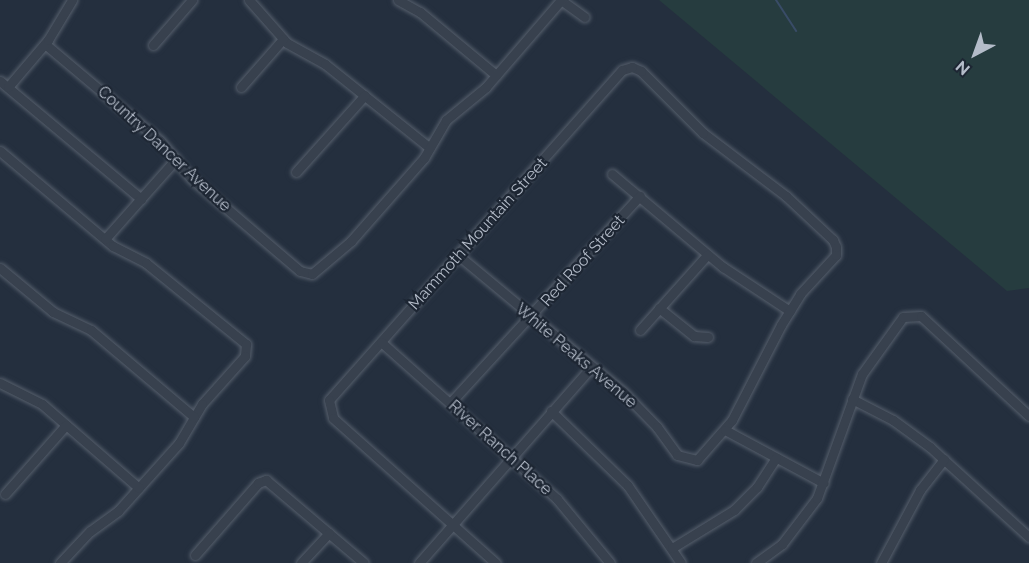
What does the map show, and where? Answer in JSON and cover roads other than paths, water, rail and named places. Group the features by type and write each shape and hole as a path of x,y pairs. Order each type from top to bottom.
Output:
{"street":[{"path":"72,0 45,44 4,84 141,199"},
{"path":"153,45 192,0"},
{"path":"249,0 283,39 315,57 430,148 446,120 496,75 561,0 584,17"},
{"path":"398,0 420,12 496,75"},
{"path":"241,87 283,39"},
{"name":"Country Dancer Avenue","path":"45,44 160,141 192,178 300,271 312,273 351,241 430,148"},
{"name":"Mammoth Mountain Street","path":"454,523 333,418 328,406 330,397 616,75 632,67 641,71 704,133 786,196 833,240 836,255 790,311"},
{"path":"296,172 365,95"},
{"path":"0,151 105,240 146,262 246,344 245,356 194,417 179,443 118,511 90,531 60,563"},
{"path":"105,240 176,159"},
{"path":"612,174 707,255 790,311 754,382 725,430 824,483"},
{"name":"Red Roof Street","path":"450,403 531,318 640,196"},
{"name":"White Peaks Avenue","path":"458,255 643,412 677,455 688,460 702,457 725,430"},
{"path":"640,330 707,255"},
{"path":"0,268 53,312 91,330 194,417"},
{"path":"659,308 694,336 708,337"},
{"path":"756,563 800,523 824,483 852,399 877,349 903,317 915,314 969,358 1029,416"},
{"name":"River Ranch Place","path":"381,342 557,499 610,563"},
{"path":"419,563 591,367"},
{"path":"0,383 42,404 139,488"},
{"path":"852,399 893,420 944,459 1029,537"},
{"path":"551,411 628,486 681,563"},
{"path":"5,494 66,425"},
{"path":"672,548 734,510 758,487 776,458"},
{"path":"880,563 920,490 944,459"},
{"path":"195,555 258,483 266,480 364,563"},
{"path":"454,523 496,563"},
{"path":"301,563 329,533"}],"waterway":[{"path":"776,0 796,31"}]}
